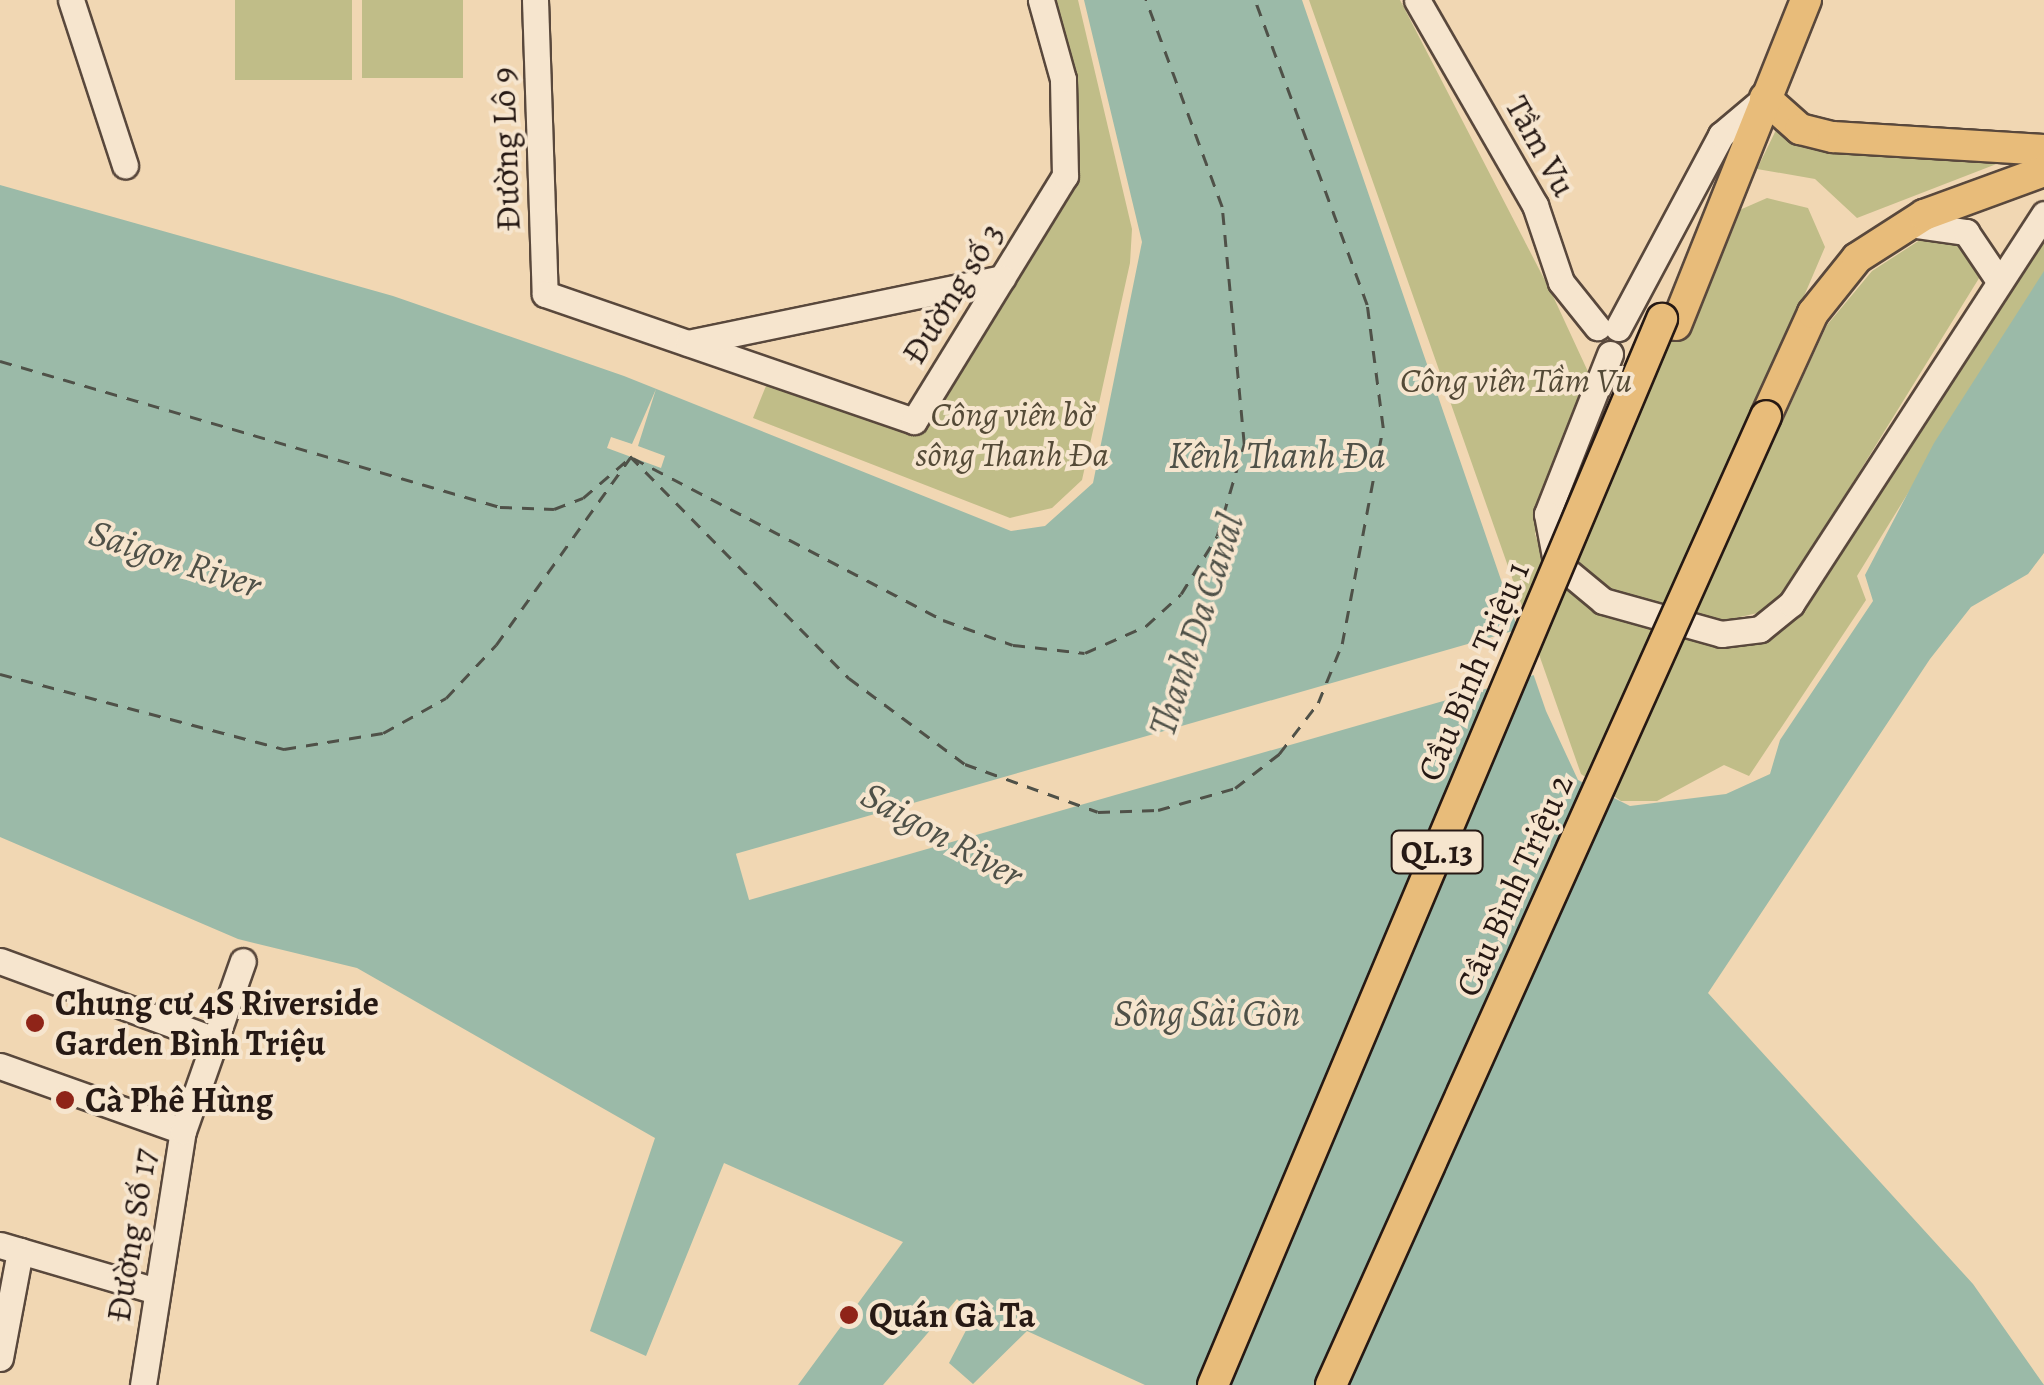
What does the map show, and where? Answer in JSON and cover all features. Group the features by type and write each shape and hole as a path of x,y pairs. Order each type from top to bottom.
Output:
{"main road":[{"name":"QL.13","path":"1669,322 1806,0"},
{"path":"1764,98 1800,129 1833,137 2044,150"},
{"name":"Cầu Bình Triệu 2","path":"1332,1385 1766,416 1826,293 1906,224 2044,170"},
{"name":"Cầu Bình Triệu 1","path":"1213,1385 1669,322"},
{"name":"Cầu Bình Triệu 1","path":"1228,1385 1669,322"}],"street":[{"path":"71,0 126,165"},
{"name":"Đường Lô 9","path":"534,0 545,294"},
{"name":"Đường số 3","path":"545,294 914,421 1052,202 1069,153 1041,0"},
{"name":"Tầm Vu","path":"1416,0 1535,205 1561,282 1608,328"},
{"path":"1764,98 1721,134 1608,328 1622,340 1610,354 1550,503 1556,562 1602,600 1741,635 1791,604 1997,278 2044,214"},
{"path":"1906,224 1966,232 1997,278"},
{"path":"688,343 1002,278"},
{"path":"0,961 209,1038"},
{"name":"Đường Số 17","path":"150,1384 156,1291 183,1131 209,1038 243,962"},
{"path":"0,1066 183,1131"},
{"path":"0,1358 10,1248 156,1291"}],"green space":[{"path":"235,0 352,0 352,80 235,80"},
{"path":"362,0 463,0 463,78 362,78"},
{"name":"Công viên bờ sông Thanh Đa","path":"1052,0 1078,0 1132,229 1130,263 1082,480 1052,508 1010,518 753,418 768,381 912,432 1059,208"},
{"name":"Công viên Tầm Vu","path":"1309,0 1400,0 1553,296 1590,376 1535,534 1550,576 1594,610 1716,647 1782,629 2044,230 2044,272 1857,576 1866,600 1749,776 1724,765 1657,801 1621,801 1581,774"},
{"path":"1776,130 1853,153 2012,158 1857,218 1815,179 1757,169"},
{"path":"1767,198 1808,208 1825,247 1755,411 1782,423 1827,325 1872,271 1923,238 1958,241 1981,275 1787,589 1762,612 1718,622 1601,589 1572,569 1558,515 1644,325 1685,328 1735,212"}],"water":[{"name":"Sông Sài Gòn","path":"1084,0 1302,0 1546,711 1578,780 1630,806 1726,794 1770,774 1780,740 1873,601 1865,575 1934,443 2044,271 2044,553 2028,574 1971,607 1930,659 1708,993 1973,1284 2044,1385 1145,1385 1027,1331 973,1384 949,1363 974,1315 957,1299 883,1385 798,1385 903,1242 724,1163 646,1356 590,1331 655,1138 357,968 238,939 0,837 0,185 393,296 624,376 1011,531 1045,526 1093,483 1142,242"}],"pier":[{"path":"656,389 638,446 665,456 661,468 607,448 611,437 632,444"},
{"path":"1527,627 1540,673 749,900 736,854"}],"ferry route":[{"path":"633,458 943,620 1013,645 1085,653 1146,626 1181,594 1217,536 1244,444 1222,207 1146,0"},
{"path":"630,456 849,678 965,764 1098,812 1158,810 1235,788 1279,754 1318,703 1342,644 1383,428 1367,305 1255,0"},
{"path":"0,361 500,507 554,509 583,498 626,461"},
{"path":"0,674 284,749 383,733 446,698 496,645 630,458"}],"place":[{"name":"Chung cư 4S Riverside Garden Bình Triệu","path":"35,1023"},
{"name":"Cà Phê Hùng","path":"65,1100"},
{"name":"Quán Gà Ta","path":"849,1315"}],"water label":[{"name":"Kênh Thanh Đa","path":"1277,456"},
{"name":"Saigon River","path":"175,559"},
{"name":"Thanh Da Canal","path":"1197,625"},
{"name":"Saigon River","path":"942,835"}]}
